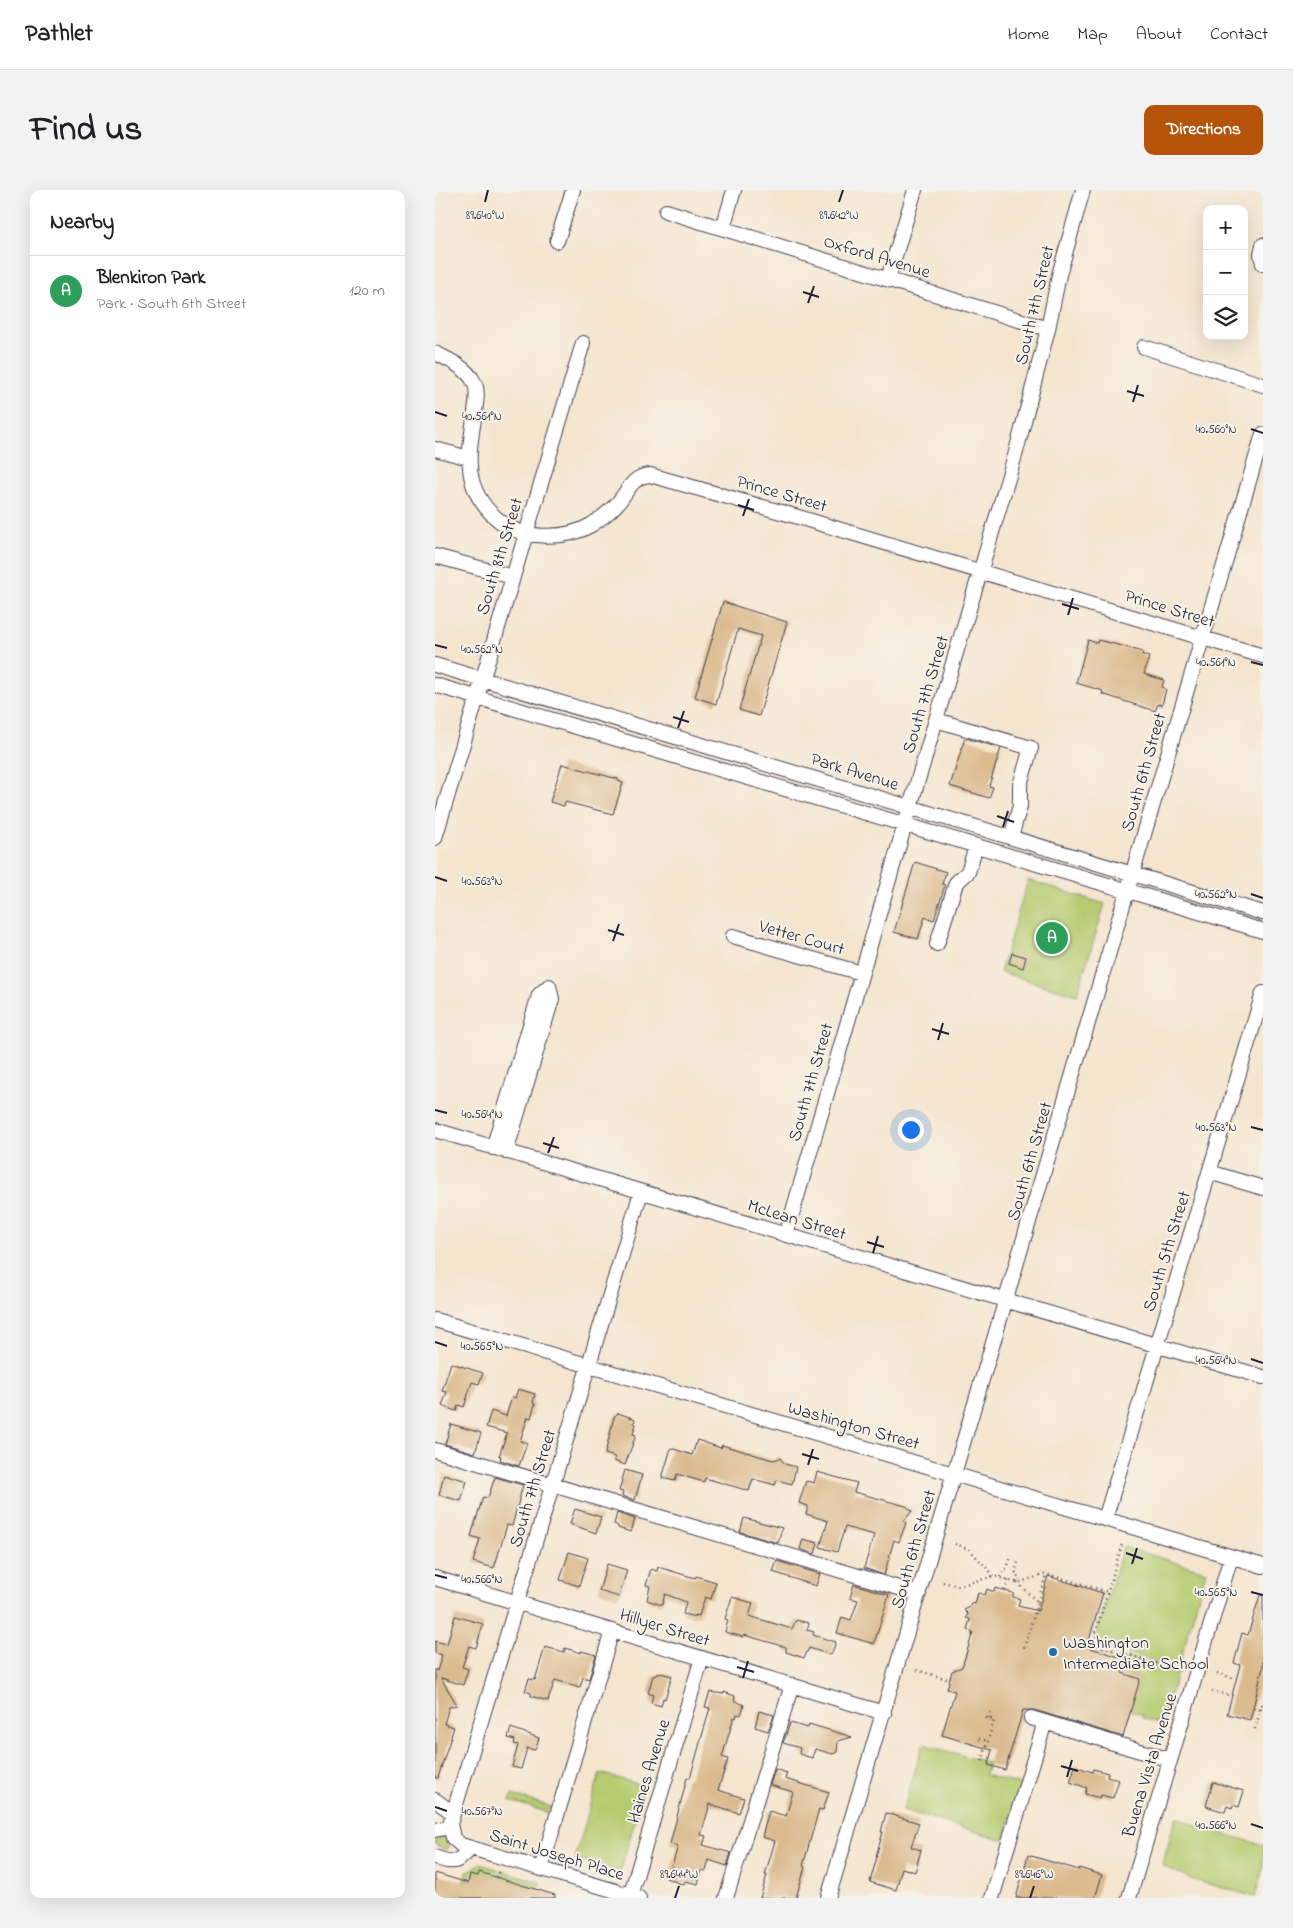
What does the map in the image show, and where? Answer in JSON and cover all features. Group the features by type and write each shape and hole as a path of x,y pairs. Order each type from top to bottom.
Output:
{"street":[{"path":"557,241 573,190"},
{"path":"723,228 734,190"},
{"path":"888,279 915,190"},
{"name":"South 7th Street","path":"786,1235 861,973 1031,398 1059,275 1083,190"},
{"name":"Oxford Avenue","path":"666,211 1048,329"},
{"path":"1263,245 1261,254 1263,264"},
{"name":"South 8th Street","path":"435,838 583,343"},
{"path":"1144,348 1263,385"},
{"name":"Prince Street","path":"435,353 467,373 474,381 477,390 469,458 471,483 482,504 502,523 526,533 560,536 591,525 615,506 635,481 640,477 650,475 788,514 1263,656"},
{"name":"South 6th Street","path":"828,1898 1007,1301 1263,434"},
{"path":"435,449 469,458"},
{"path":"435,556 513,576"},
{"name":"Park Avenue","path":"435,665 1263,913"},
{"name":"Park Avenue","path":"435,685 1263,932"},
{"path":"936,720 1031,748 1020,785 1020,806 1011,837"},
{"path":"937,944 956,883 968,872 976,846"},
{"name":"Vetter Court","path":"733,936 861,973"},
{"path":"493,1148 539,995 549,986 552,999 506,1152"},
{"name":"South 5th Street","path":"1105,1519 1263,996"},
{"name":"McLean Street","path":"435,1130 1263,1378"},
{"path":"1209,1172 1263,1188"},
{"name":"South 7th Street","path":"451,1821 641,1192"},
{"name":"Washington Street","path":"435,1320 1263,1566"},
{"path":"435,1450 919,1594"},
{"name":"Buena Vista Avenue","path":"1129,1898 1231,1557"},
{"name":"Hillyer Street","path":"435,1578 884,1713"},
{"path":"541,1869 612,1631"},
{"name":"Haines Avenue","path":"635,1897 702,1658"},
{"path":"726,1898 791,1685"},
{"path":"1031,1718 1171,1760"},
{"path":"992,1898 1045,1722"},
{"name":"Saint Joseph Place","path":"435,1800 451,1821 455,1841 471,1848 635,1897"},
{"path":"435,1830 451,1821"},
{"path":"435,1857 453,1862 462,1859 471,1848"}],"path":[{"path":"955,1544 969,1548 994,1576"},
{"path":"1098,1646 1099,1642 1095,1635 1122,1544"},
{"path":"1000,1577 1007,1568 1011,1557"},
{"path":"1019,1559 1015,1571 1018,1578 1017,1582 1038,1602"},
{"path":"943,1582 958,1586 994,1576 1017,1582 1046,1574 1108,1592"},
{"path":"1023,1651 1046,1574"},
{"path":"1005,1591 1008,1580"},
{"path":"1088,1643 1179,1670"},
{"path":"1124,1658 1125,1654"},
{"path":"917,1670 950,1680"},
{"path":"1217,1673 1236,1678"},
{"path":"1258,1685 1263,1686"},
{"path":"1212,1690 1232,1696"},
{"path":"1255,1730 1263,1702"},
{"path":"1254,1708 1261,1710"},
{"path":"982,1761 994,1720 987,1718 991,1711"},
{"path":"979,1738 987,1741"},
{"path":"497,1878 500,1868"}],"green space":[{"path":"1028,880 1105,904 1077,995 1000,972"},
{"path":"1123,1547 1206,1571 1178,1668 1100,1644 1096,1636"},
{"path":"1127,1656 1177,1671 1162,1724 1142,1718 1143,1715 1130,1710 1140,1679 1122,1673"},
{"path":"923,1744 988,1763 985,1775 1021,1785 1004,1840 903,1810"},
{"path":"600,1773 645,1786 620,1872 575,1858"},
{"path":"512,1795 555,1808 553,1814 510,1801"},
{"path":"1176,1817 1203,1828 1263,1845 1263,1869 1255,1897 1194,1880 1162,1866"},
{"path":"439,1835 444,1836 450,1844 448,1849 445,1850 435,1844 435,1837"},
{"path":"479,1864 498,1869 495,1877 479,1873 478,1877 470,1875 468,1883 463,1882 466,1873"},
{"path":"501,1870 540,1882 538,1890 498,1878"}],"building":[{"path":"723,602 787,622 759,716 739,710 761,636 738,629 716,704 695,697"},
{"path":"1088,640 1097,643 1098,640 1126,647 1143,652 1142,655 1149,657 1144,674 1164,680 1162,687 1166,689 1162,705 1158,704 1155,711 1102,694 1103,691 1076,683"},
{"path":"965,738 1001,748 989,786 993,787 989,798 950,786"},
{"path":"562,764 618,779 618,781 623,783 613,814 565,802 564,806 550,802"},
{"path":"915,862 946,872 942,884 945,885 934,920 925,917 918,939 894,932"},
{"path":"1012,953 1026,957 1023,968 1009,963"},
{"path":"451,1363 483,1373 479,1384 472,1382 464,1407 458,1405 456,1411 442,1406 447,1392 442,1391"},
{"path":"518,1389 535,1394 533,1403 535,1404 531,1418 528,1417 520,1441 527,1443 519,1466 500,1460 501,1456 499,1456 507,1433 486,1427 491,1411 506,1416 512,1397 515,1398"},
{"path":"618,1413 635,1419 634,1423 636,1424 633,1434 636,1435 625,1465 614,1461 615,1457 605,1454 614,1417"},
{"path":"451,1424 481,1433 475,1453 445,1444"},
{"path":"697,1440 721,1448 722,1445 773,1460 780,1458 785,1464 796,1467 792,1484 777,1480 775,1485 753,1479 749,1491 705,1478 704,1482 677,1474 675,1481 662,1478 671,1448 692,1455"},
{"path":"625,1470 642,1475 635,1500 622,1496 623,1492 619,1491"},
{"path":"817,1472 857,1483 854,1492 906,1506 912,1511 904,1521 906,1523 899,1542 894,1540 884,1575 864,1568 874,1535 845,1527 837,1552 820,1547 828,1521 806,1514 808,1506 799,1503 806,1481 814,1483"},
{"path":"444,1474 467,1481 461,1501 439,1495"},
{"path":"495,1477 523,1485 512,1526 507,1525 494,1568 473,1562 480,1539 471,1536 483,1497 488,1498"},
{"path":"575,1509 601,1517 596,1533 570,1524"},
{"path":"617,1513 635,1519 631,1532 618,1528 614,1524"},
{"path":"744,1518 782,1528 778,1543 740,1532"},
{"path":"803,1539 818,1543 815,1554 800,1549"},
{"path":"569,1552 588,1558 579,1586 560,1580"},
{"path":"777,1561 820,1574 816,1586 773,1572"},
{"path":"607,1564 627,1570 619,1597 599,1591"},
{"path":"658,1567 716,1582 711,1599 705,1597 699,1616 683,1614 686,1602 665,1594 662,1605 647,1600 650,1586 646,1585 651,1569 657,1571"},
{"path":"1048,1576 1103,1593 1087,1647 1126,1659 1122,1673 1140,1679 1123,1737 1034,1710 1023,1710 1005,1770 988,1765 992,1750 942,1735 955,1691 947,1689 952,1671 962,1667 973,1632 967,1630 970,1619 966,1618 968,1614 964,1610 970,1607 971,1603 975,1604 978,1593 985,1595 987,1589 994,1592 995,1588 1013,1593 1013,1597 1020,1599 1018,1606 1038,1611"},
{"path":"854,1584 889,1595 874,1644 837,1633 842,1617 851,1620 858,1600 850,1598"},
{"path":"1260,1595 1263,1595 1263,1667 1250,1720 1227,1714 1240,1665 1234,1663 1242,1633 1248,1635"},
{"path":"732,1597 753,1603 749,1616 792,1629 796,1620 809,1623 807,1630 814,1632 813,1635 836,1642 831,1655 809,1648 804,1658 786,1652 786,1647 744,1635 743,1637 725,1632 728,1620 725,1619"},
{"path":"455,1616 483,1624 476,1648 469,1646 462,1667 468,1669 463,1685 441,1678 457,1705 449,1707 444,1724 454,1727 438,1778 435,1778 435,1669 437,1671 442,1655 435,1653 435,1641 447,1644"},
{"path":"545,1647 564,1652 565,1648 596,1655 589,1679 583,1677 580,1687 555,1680 548,1701 531,1696 531,1693 525,1691 529,1679 535,1680"},
{"path":"661,1673 672,1676 661,1706 651,1703 653,1695 648,1693 653,1676"},
{"path":"710,1692 724,1694 724,1692 735,1696 734,1700 744,1705 741,1715 737,1714 736,1718 734,1717 722,1757 728,1759 718,1790 744,1798 739,1813 710,1804 701,1835 706,1836 703,1845 731,1853 727,1866 709,1860 706,1871 702,1870 698,1884 685,1881 684,1885 666,1878 669,1869 671,1869 678,1846 670,1844 687,1778 690,1778 710,1708 705,1707"},
{"path":"759,1711 774,1715 768,1731 755,1727"},
{"path":"790,1723 808,1728 809,1724 852,1737 838,1741 837,1752 833,1754 815,1749 812,1758 799,1754 800,1748 783,1743"},
{"path":"511,1728 539,1738 535,1750 527,1748 521,1769 512,1767 518,1745 514,1744 515,1740 508,1738"},
{"path":"1075,1766 1092,1772 1093,1769 1108,1773 1107,1777 1119,1780 1113,1798 1101,1795 1100,1798 1085,1794 1087,1788 1070,1782"},
{"path":"775,1769 787,1773 785,1779 829,1792 823,1810 819,1809 796,1898 760,1898 775,1841 762,1837 769,1811 786,1816 793,1792 770,1785"},
{"path":"1213,1782 1244,1791 1239,1807 1233,1805 1232,1808 1227,1806 1225,1812 1206,1806"},
{"path":"886,1813 919,1823 911,1847 921,1850 915,1872 902,1868 896,1890 870,1882"},
{"path":"1028,1855 1102,1875 1095,1898 1016,1898"},
{"path":"479,1872 555,1895 555,1898 435,1898 435,1873 468,1883 470,1874 478,1876"}],"place":[{"name":"Blenkiron Park","path":"1052,938"},
{"name":"Washington Intermediate School","path":"1053,1652"}]}
